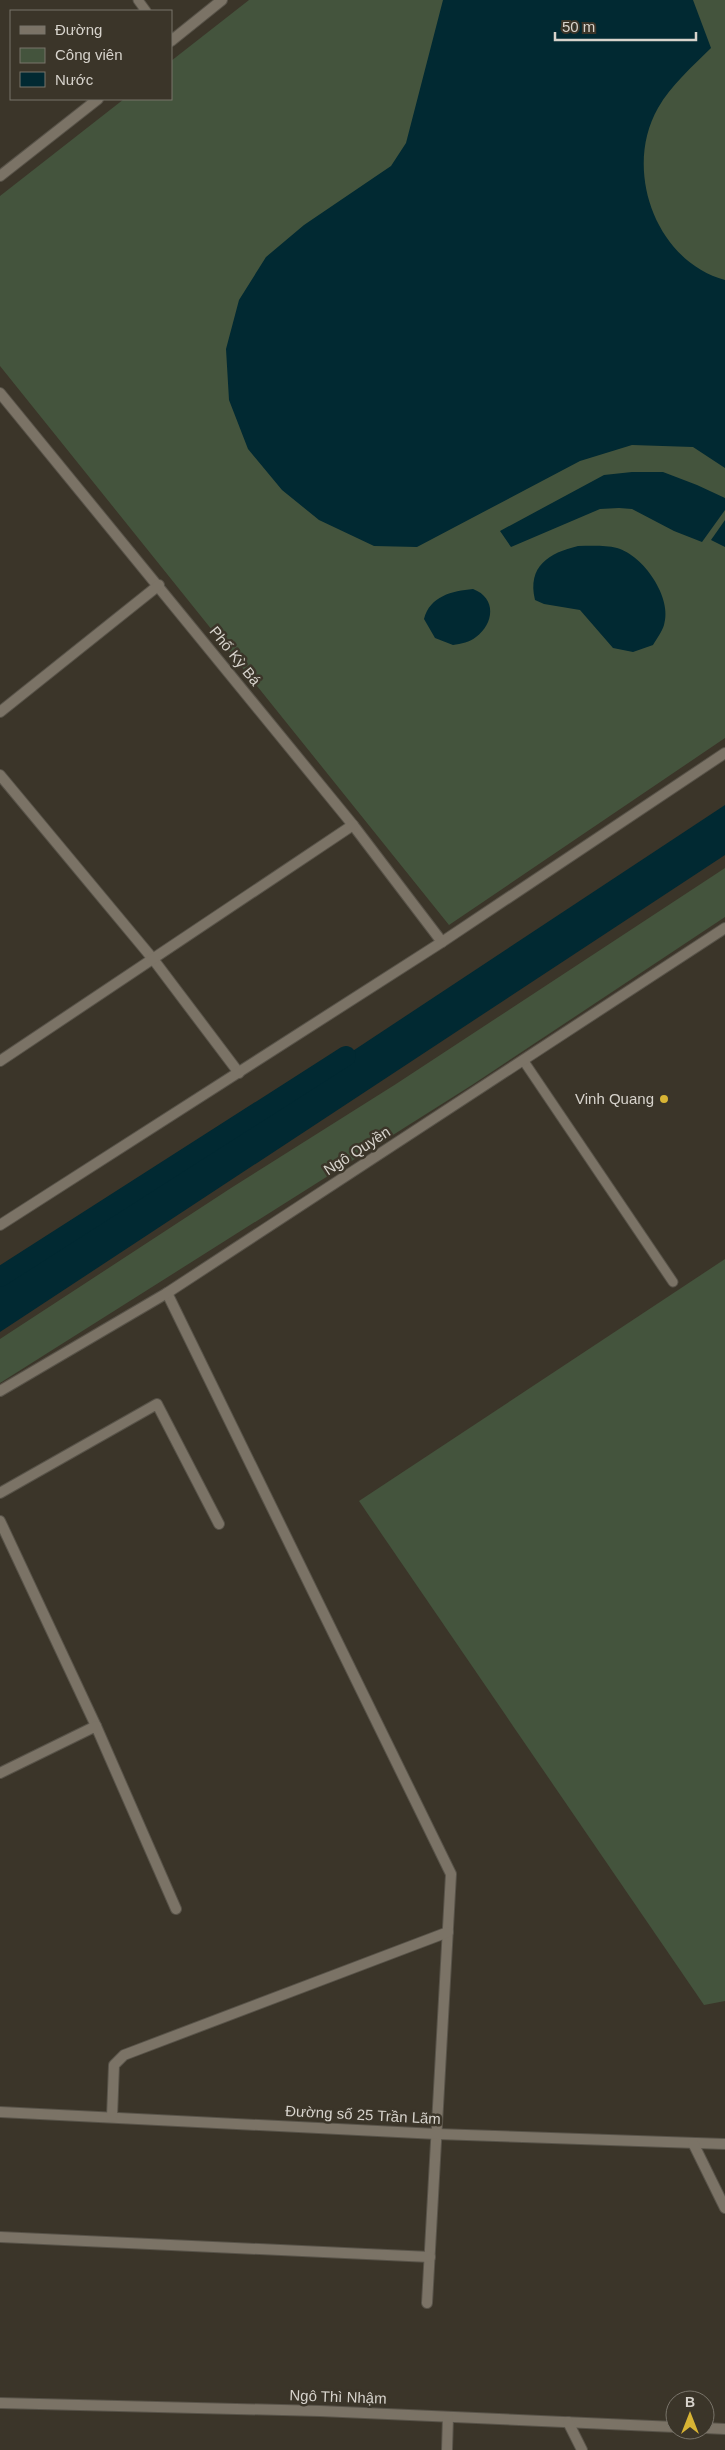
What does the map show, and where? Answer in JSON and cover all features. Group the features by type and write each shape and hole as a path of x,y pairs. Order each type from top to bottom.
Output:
{"street":[{"path":"172,40 222,0"},
{"path":"0,176 97,100"},
{"name":"Phố Kỳ Bá","path":"0,392 353,825 442,942"},
{"path":"0,712 159,585"},
{"path":"0,1225 442,942 725,753"},
{"path":"0,775 153,959 239,1073"},
{"path":"0,1061 353,825"},
{"name":"Ngô Quyền","path":"0,1392 167,1293 725,928"},
{"path":"167,1293 451,1874 427,2303"},
{"path":"0,1493 157,1404 219,1524"},
{"path":"0,1521 96,1726 176,1909"},
{"path":"0,1772 96,1726"},
{"path":"112,2117 114,2065 124,2055 448,1932"},
{"name":"Đường số 25 Trần Lãm","path":"0,2112 437,2134 725,2144"},
{"path":"693,2143 725,2208"},
{"path":"0,2237 430,2257"},
{"name":"Ngô Thì Nhậm","path":"0,2402 448,2417 665,2427"},
{"path":"447,2450 448,2417"},
{"path":"568,2422 582,2450"}],"lane":[{"path":"523,1060 673,1282"}],"green space":[{"path":"249,0 725,0 725,738 449,925 0,366 0,196 123,100 172,100 172,60"},
{"path":"725,868 725,917 472,1085 0,1383 0,1339 231,1188 396,1084"},
{"path":"725,1259 725,2001 704,2005 359,1501"}],"water":[{"path":"443,0 693,0 711,48 676,84 658,108 648,132 644,158 645,184 652,210 664,233 680,254 701,270 725,280 725,468 693,447 632,445 580,461 417,547 374,546 319,520 282,490 248,449 229,400 226,349 239,300 266,257 304,225 391,166 406,143"},
{"path":"632,472 663,472 697,485 725,498 725,510 702,542 674,531 632,509 619,508 600,509 511,547 500,531 604,475"},
{"path":"725,520 725,547 711,540"},
{"path":"578,546 617,548 627,552 646,568 660,591 666,614 661,633 653,645 633,652 613,648 580,610 544,604 535,600 533,588 537,570 550,557"},
{"path":"473,589 486,598 489,605 489,618 482,632 471,640 453,645 435,638 424,619 431,605 450,593"},
{"path":"725,805 725,855 0,1332 0,1284"}],"waterway":[{"path":"0,1277 346,1056"}],"place":[{"name":"Vinh Quang","path":"664,1099"}]}
